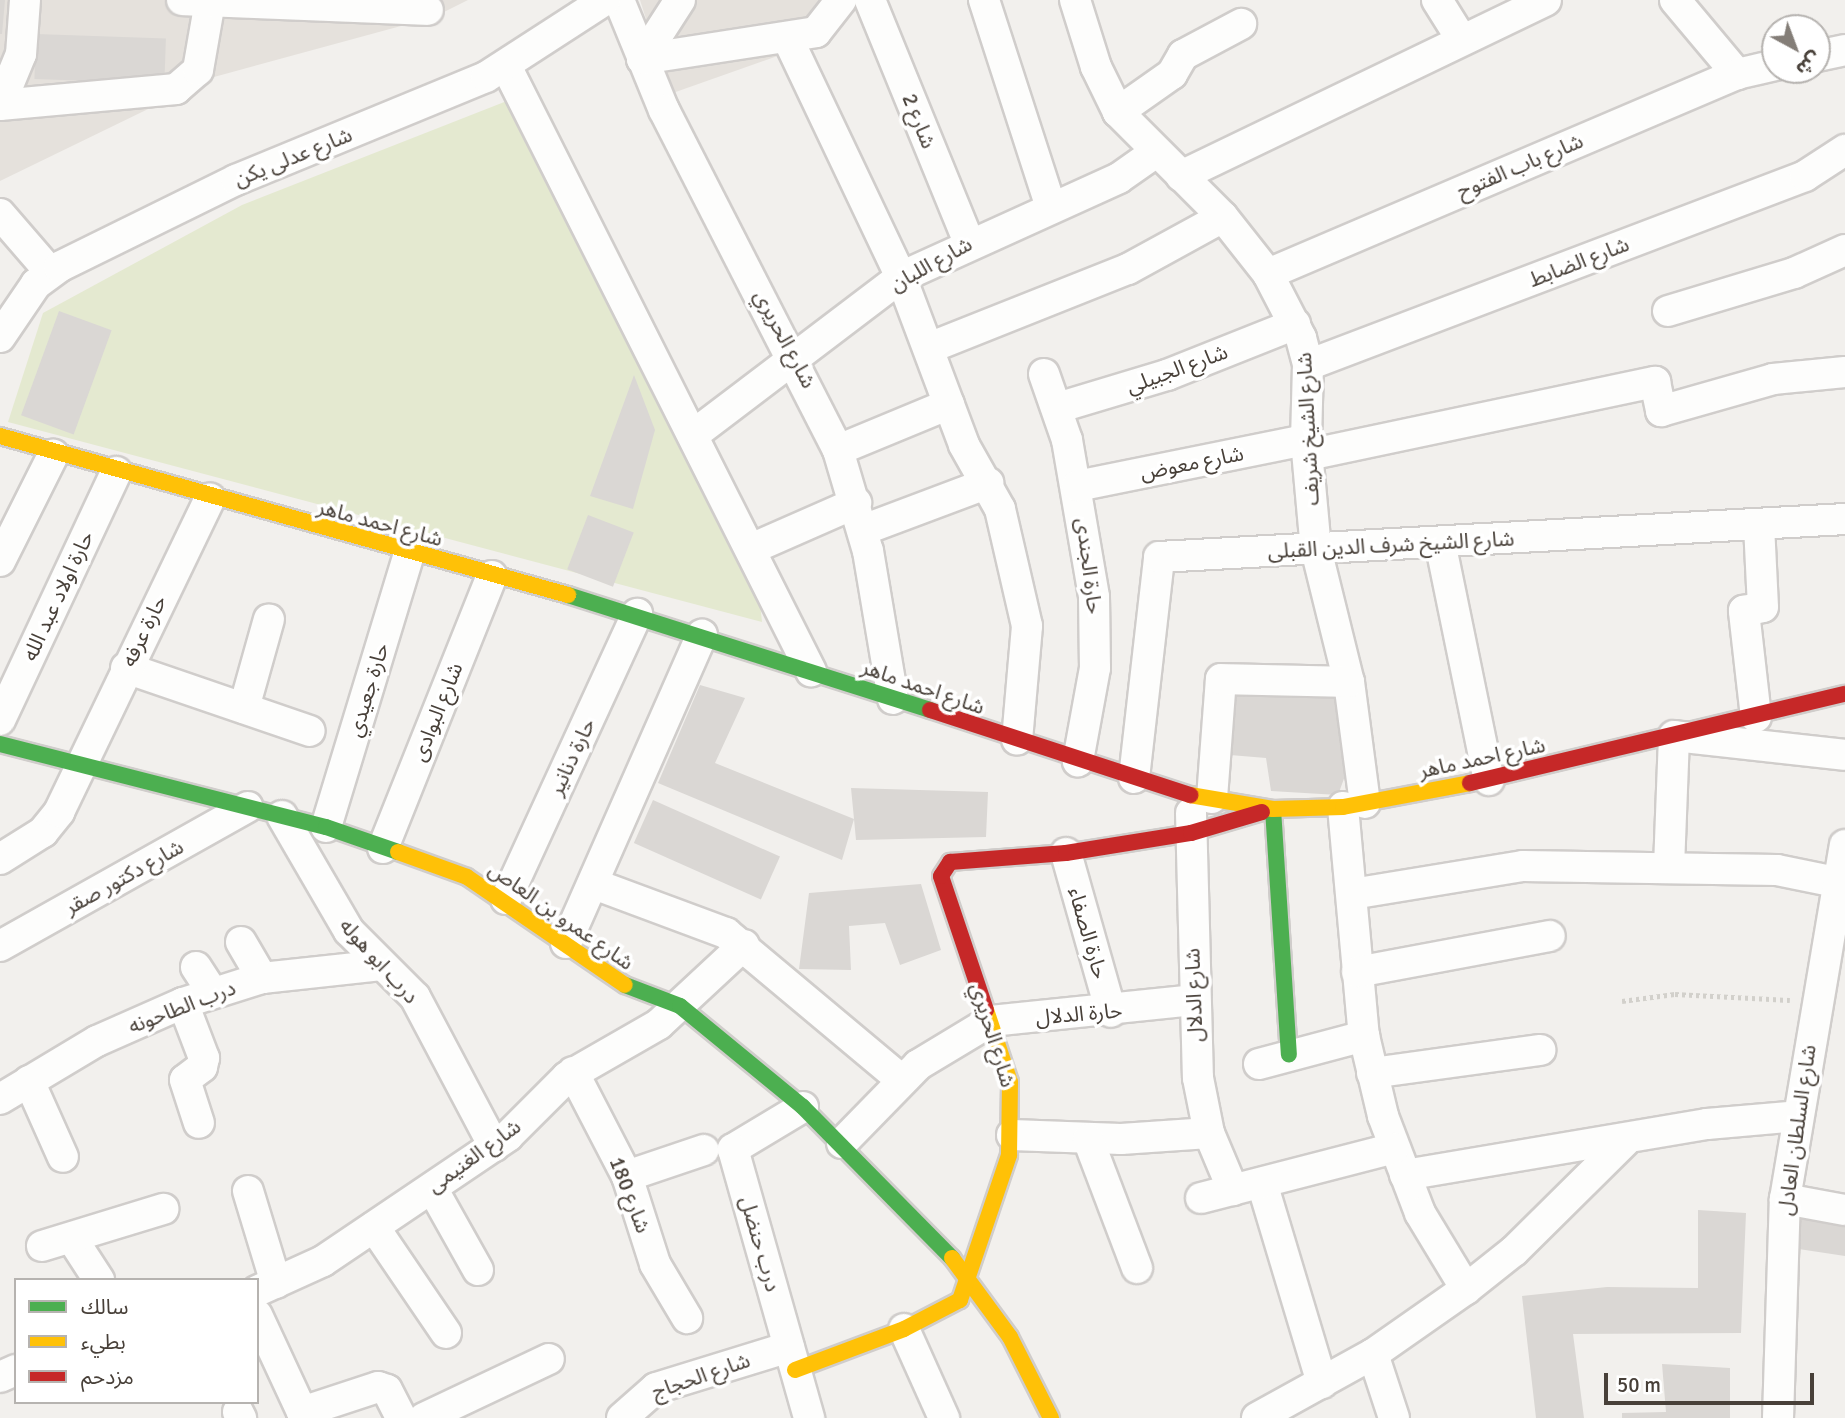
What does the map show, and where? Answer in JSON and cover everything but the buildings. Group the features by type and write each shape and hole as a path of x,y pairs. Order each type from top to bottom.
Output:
{"street":[{"path":"25,0 10,53 0,106 176,89 198,70 200,1 428,10"},
{"name":"شارع عدلى يكن","path":"0,337 50,272 236,180 506,66 605,0"},
{"name":"شارع الحريري","path":"619,0 642,60 794,357 838,450 860,516 893,699"},
{"path":"642,60 680,0"},
{"path":"642,60 822,30 841,0"},
{"name":"شارع 2","path":"870,0 969,243"},
{"path":"984,0 1051,207"},
{"name":"شارع الشيخ شريف","path":"1075,0 1096,67 1118,112 1223,217 1268,274 1295,324 1308,365 1307,448 1316,549 1349,682 1354,805 1352,894 1364,1035 1372,1073 1399,1162 1420,1213 1466,1289"},
{"path":"1437,0 1462,40"},
{"path":"1181,176 1546,0"},
{"path":"1675,0 1737,74"},
{"path":"1118,112 1172,74 1183,55 1241,24"},
{"path":"787,37 901,277 964,445 988,483 1016,559 1027,626 1017,740"},
{"path":"506,66 811,671"},
{"name":"شارع باب الفتوح","path":"1268,274 1737,74 1761,68"},
{"name":"شارع الضابط","path":"1308,365 1805,176 1845,150"},
{"name":"شارع اللبان","path":"693,435 901,277 969,243 1119,178 1156,152"},
{"path":"0,214 50,272"},
{"path":"929,348 1128,268 1223,217"},
{"path":"1668,311 1794,273 1845,250"},
{"name":"شارع الجبيلي","path":"1057,408 1167,375 1295,324"},
{"name":"شارع معوض","path":"1077,486 1307,448 1655,382 1661,411 1773,379 1845,372"},
{"name":"حارة الجندى","path":"1044,374 1057,408 1077,486 1097,632 1078,761"},
{"path":"838,450 949,404"},
{"name":"شارع احمد ماهر","path":"0,436 53,455 637,614 1134,778 1202,797 1273,809 1354,805 1489,780 1845,694"},
{"path":"0,561 53,455"},
{"name":"حارة اولاد عبد الله","path":"0,719 116,472"},
{"path":"751,550 860,516 988,483"},
{"name":"حارة عرفه","path":"0,859 51,823 210,498"},
{"name":"شارع الشيخ شرف الدين القبلى","path":"1134,778 1157,559 1845,519"},
{"path":"1756,717 1744,611 1762,607 1759,524"},
{"path":"1440,542 1489,780"},
{"name":"حارة جعيدي","path":"326,827 409,553"},
{"name":"شارع البوادى","path":"383,848 492,576"},
{"name":"حارة دنانير","path":"506,899 637,614"},
{"path":"244,708 269,619"},
{"path":"566,943 702,635"},
{"path":"126,668 310,731"},
{"name":"شارع الدلال","path":"1322,1383 1247,1186 1209,1133 1198,1078 1193,1000 1191,833 1202,797 1218,681 1226,677 1349,682"},
{"path":"1669,867 1674,736 1845,755"},
{"name":"شارع عمرو بن العاص","path":"0,744 326,827 467,877 506,899 617,982 680,1006 803,1107 842,1143 971,1277 1010,1336 1051,1418"},
{"name":"شارع دكتور صقر","path":"0,946 248,807"},
{"path":"1066,853 1191,833 1273,809 1289,1054"},
{"name":"درب ابو هوله","path":"282,816 328,901 381,965 415,997 494,1146"},
{"name":"شارع السلطان العادل","path":"1778,1418 1786,1199 1815,1004 1841,883 1845,845"},
{"name":"شارع الحريري","path":"792,1359 904,1329 960,1300 971,1277 1012,1135 1010,1082 941,876 945,865 956,860 1066,853"},
{"name":"حارة الصفاء","path":"1066,853 1111,1012"},
{"path":"1352,894 1523,866 1777,870 1841,883"},
{"path":"594,884 726,933 744,945 902,1080"},
{"path":"1357,972 1550,936"},
{"path":"242,942 262,978"},
{"name":"شارع الغنيمى","path":"267,1287 323,1261 494,1146 573,1072 637,1040 680,1006 744,945"},
{"name":"درب الطاحونه","path":"0,1099 97,1041 183,1003 262,978 381,965"},
{"path":"196,967 213,993"},
{"name":"حارة الدلال","path":"842,1143 902,1080 991,1021 1111,1012 1193,1000"},
{"path":"183,1003 204,1058 202,1068 185,1080 199,1123"},
{"path":"1259,1064 1364,1035"},
{"path":"1372,1073 1540,1050"},
{"name":"شارع 180","path":"573,1072 627,1176 650,1251 687,1318"},
{"path":"29,1081 63,1157"},
{"name":"درب حنضل","path":"803,1107 733,1149 809,1418"},
{"path":"1201,1198 1247,1186 1399,1162 1626,1141 1707,1124 1798,1116"},
{"path":"1012,1135 1088,1139 1209,1133"},
{"path":"1088,1139 1137,1268"},
{"path":"1257,1418 1373,1354 1466,1289 1533,1233 1626,1141"},
{"path":"627,1176 704,1150"},
{"path":"432,1188 478,1270"},
{"path":"248,1191 267,1287"},
{"path":"1786,1199 1845,1210"},
{"path":"42,1246 73,1240 163,1209"},
{"path":"374,1227 446,1333"},
{"path":"73,1240 98,1278"},
{"path":"259,1319 302,1412 378,1387 387,1391 401,1418"},
{"path":"904,1329 944,1418"},
{"path":"1373,1354 1394,1418"},
{"path":"424,1418 549,1359"},
{"name":"شارع الحجاج","path":"628,1415 656,1388 792,1359"}],"path":[{"path":"1622,1001 1712,995 1815,1004"}],"shaded area":[{"path":"0,0 468,0 434,17 214,77 0,181"},
{"path":"640,0 828,0 803,47 670,94"}],"green space":[{"path":"512,99 760,603 762,622 8,422 43,313 242,205"}],"traffic: fast":[{"path":"568,595 930,710"},
{"path":"0,744 326,827 398,852"},
{"path":"1262,812 1273,809 1289,1054"},
{"path":"625,985 680,1006 803,1107 952,1258"}],"traffic: slow":[{"path":"0,436 568,595"},
{"path":"1190,795 1273,809 1343,807 1470,783"},
{"path":"398,852 467,877 625,985"},
{"path":"795,1370 904,1329 960,1300 1009,1155 1010,1082 986,1010"},
{"path":"952,1258 1010,1337 1051,1418"}],"traffic: jam":[{"path":"1470,783 1845,694"},
{"path":"930,710 1190,795"},
{"path":"986,1010 941,876 950,862 1066,853 1191,833 1262,812"}]}
